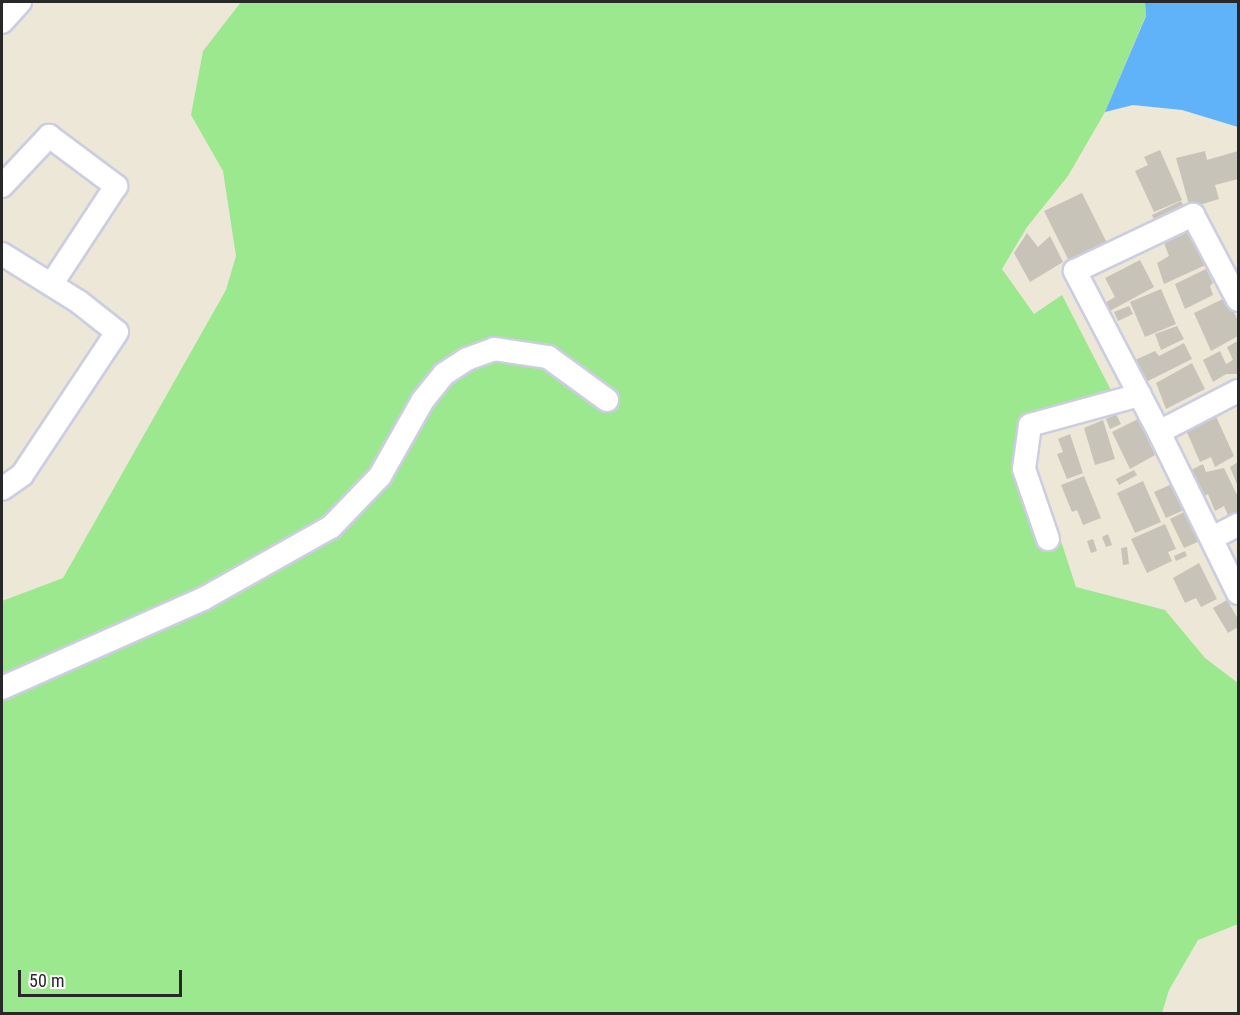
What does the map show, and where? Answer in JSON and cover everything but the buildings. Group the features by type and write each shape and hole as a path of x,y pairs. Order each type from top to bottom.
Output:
{"street":[{"path":"2,22 20,2"},
{"path":"2,186 50,136 116,186 51,285"},
{"path":"1239,300 1193,215 1075,271 1239,593"},
{"path":"2,254 51,285 117,332 22,475 2,489"},
{"path":"2,688 203,599 331,527 380,476 423,400 444,374 467,359 494,349 548,357 607,400"},
{"path":"1159,432 1239,391"},
{"path":"1048,539 1024,469 1030,425 1140,395"},
{"path":"1212,538 1239,525"}],"green space":[{"path":"241,2 1145,2 1146,15 1105,112 1068,176 1027,227 1002,269 1034,314 1062,295 1117,402 1028,440 1076,587 1165,610 1205,658 1238,683 1238,924 1198,940 1169,990 1162,1013 2,1014 2,601 63,578 226,290 236,256 223,171 191,115 203,51"}],"water":[{"path":"1145,2 1238,2 1238,127 1182,110 1133,105 1105,112 1146,16"}]}
